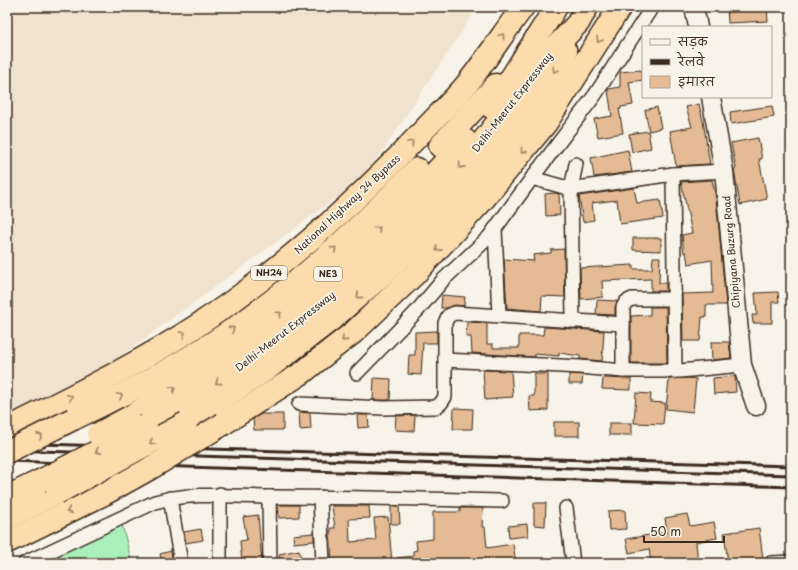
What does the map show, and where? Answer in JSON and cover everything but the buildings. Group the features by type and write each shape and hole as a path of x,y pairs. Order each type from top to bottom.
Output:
{"highway":[{"name":"National Highway 24 Bypass","path":"7,429 131,366 197,326 230,303 306,243 353,201 399,156 467,84 523,7"},
{"name":"Delhi-Meerut Expressway","path":"521,98 527,52 556,7"},
{"path":"7,452 141,386 236,327 285,290 331,251 390,197 451,134 521,98 620,7"},
{"name":"Delhi-Meerut Expressway","path":"7,498 42,481 137,422 207,366 268,323 340,264 403,206 475,128 521,98 552,50 583,15"},
{"path":"7,518 42,481 186,423 267,369 332,319 388,270 442,217 495,155 521,98"},
{"path":"7,542 104,494 161,462 302,373 354,332 414,275 482,201 521,98"},
{"name":"Delhi-Meerut Expressway","path":"7,481 42,481"}],"street":[{"path":"357,373 417,311 443,280 480,247 495,229 595,96 652,7"},
{"path":"694,7 698,26"},
{"name":"Chipiyana Buzurg Road","path":"711,98 724,171 742,365 756,406"},
{"path":"573,321 571,189 576,164"},
{"path":"532,178 571,189 673,174 724,171"},
{"path":"673,174 675,371"},
{"path":"495,229 499,315"},
{"path":"623,371 623,307 626,302 632,299 674,299"},
{"path":"299,404 383,408 436,407 441,403 444,397 445,323 448,316 455,313 623,324"},
{"path":"445,360 623,371 675,371 742,365"},
{"path":"220,494 220,563"},
{"path":"24,563 154,502 170,498 220,494 269,497 502,501"},
{"path":"269,497 270,563"},
{"path":"320,497 323,563"},
{"path":"170,498 181,563"},
{"path":"566,508 573,563"},
{"path":"771,563 791,562"}],"shaded area":[{"path":"7,7 478,7 366,176 121,356 31,411 7,410"}],"green space":[{"path":"122,525 132,563 36,563"}],"railway":[{"path":"7,443 791,466"},
{"path":"7,450 791,475"},
{"path":"7,461 791,487"}]}
